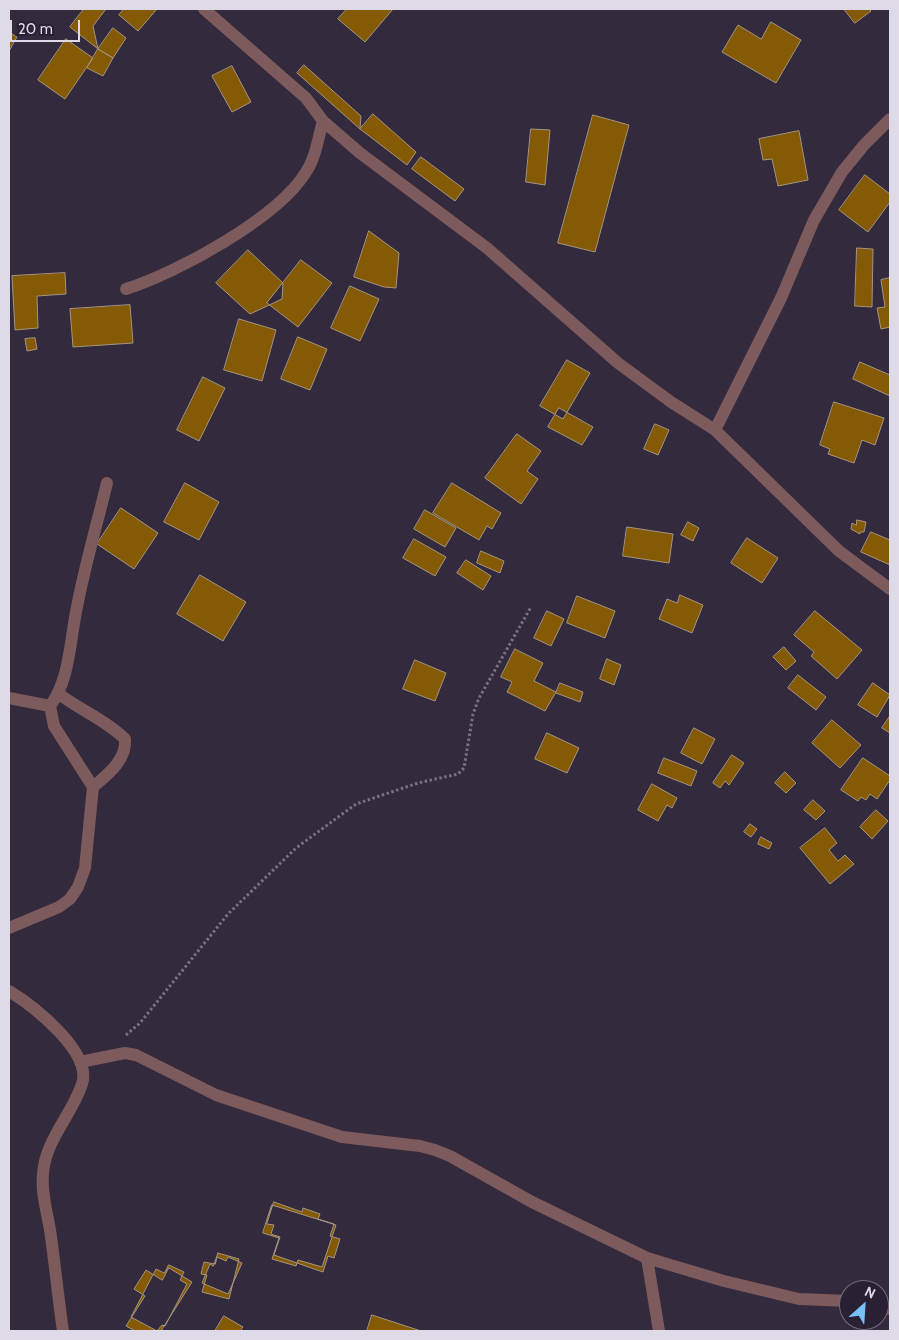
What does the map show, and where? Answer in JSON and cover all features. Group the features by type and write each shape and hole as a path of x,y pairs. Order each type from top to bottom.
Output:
{"street":[{"path":"204,9 306,98 323,121 360,153 487,248 618,363 671,402 715,430 839,552 890,589"},
{"path":"715,430 781,298 814,220 842,172 864,145 890,119"},
{"path":"126,289 154,280 271,211 306,174 312,163 323,121"},
{"path":"9,928 59,907 70,899 78,887 85,868 93,787 54,726 50,706 59,694 107,483"},
{"path":"59,694 125,739 126,748 120,760 93,787"},
{"path":"9,698 50,706"},
{"path":"9,991 23,999 59,1032 73,1048 83,1070 82,1085 54,1135 43,1171 63,1331"},
{"path":"80,1062 125,1053 136,1055 216,1095 342,1138 420,1146 435,1150 450,1156 532,1202 647,1258 724,1281 798,1299 839,1301"},
{"path":"647,1258 659,1331"}],"path":[{"path":"103,1056 140,1023 228,914 296,848 356,804 418,783 458,774 464,768 474,714 479,698 531,607"}],"building":[{"path":"84,9 106,9 93,26 98,49 70,27"},
{"path":"124,9 157,9 138,31 119,15"},
{"path":"347,9 393,9 365,42 338,19"},
{"path":"844,9 869,9 871,11 855,23"},
{"path":"771,22 801,40 776,83 722,52 738,25 761,39"},
{"path":"113,28 126,38 113,58 98,49"},
{"path":"9,32 17,37 9,51"},
{"path":"66,39 93,58 65,99 38,80"},
{"path":"98,49 113,58 103,76 87,68"},
{"path":"304,65 361,116 360,129 297,73"},
{"path":"232,66 251,102 232,112 212,76"},
{"path":"373,114 416,152 407,165 360,129"},
{"path":"593,115 629,125 595,252 558,243"},
{"path":"531,129 550,130 545,185 526,182"},
{"path":"799,131 808,180 778,186 772,159 763,160 759,139"},
{"path":"421,157 464,189 455,201 412,169"},
{"path":"865,175 890,194 890,202 868,232 839,210"},
{"path":"369,231 399,253 396,288 384,287 354,277"},
{"path":"857,248 873,249 872,307 855,306"},
{"path":"248,250 283,283 282,299 250,314 216,283"},
{"path":"301,260 332,283 298,327 267,303"},
{"path":"65,273 66,294 37,296 38,328 15,330 12,276"},
{"path":"890,278 890,327 881,329 877,308 885,307 881,280"},
{"path":"350,286 379,299 360,341 331,328"},
{"path":"130,305 133,343 73,347 70,309"},
{"path":"239,319 276,330 262,381 224,370"},
{"path":"298,337 327,349 310,390 281,379"},
{"path":"35,338 37,349 27,351 25,339"},
{"path":"567,360 590,373 563,419 540,406"},
{"path":"860,362 890,375 890,396 853,379"},
{"path":"203,377 225,388 199,441 177,430"},
{"path":"834,402 884,418 875,445 862,440 854,463 828,454 830,449 820,445"},
{"path":"559,408 593,427 582,445 548,427"},
{"path":"655,424 669,430 658,455 644,449"},
{"path":"517,434 541,451 527,471 538,479 521,504 485,478"},
{"path":"185,483 219,502 199,540 164,522"},
{"path":"452,483 501,513 492,529 487,526 479,540 433,513"},
{"path":"121,508 158,533 134,569 97,544"},
{"path":"425,510 456,528 445,547 414,529"},
{"path":"857,520 866,522 864,532 860,532 860,534 851,529 852,523 856,525"},
{"path":"688,522 699,528 693,541 681,535"},
{"path":"627,527 673,534 669,563 623,556"},
{"path":"871,532 890,540 890,565 861,552"},
{"path":"747,538 778,558 762,583 731,563"},
{"path":"414,539 446,557 435,576 403,558"},
{"path":"481,551 504,561 500,573 477,563"},
{"path":"466,560 491,576 483,590 457,573"},
{"path":"200,575 246,602 223,641 177,614"},
{"path":"680,595 703,605 692,633 659,619 667,599 677,603"},
{"path":"577,596 615,611 605,638 567,623"},
{"path":"547,611 564,619 551,646 534,638"},
{"path":"815,611 862,650 837,679 811,656 814,652 794,635"},
{"path":"784,647 796,661 786,670 773,657"},
{"path":"515,649 543,663 534,681 556,692 545,711 507,692 512,682 501,677"},
{"path":"607,659 621,665 614,685 600,679"},
{"path":"415,660 446,673 435,701 403,689"},
{"path":"798,675 826,697 816,710 788,688"},
{"path":"560,683 583,692 580,702 556,693"},
{"path":"873,683 890,695 877,717 858,705"},
{"path":"890,716 890,733 882,728"},
{"path":"832,720 861,745 840,768 812,743"},
{"path":"694,728 715,739 702,764 681,753"},
{"path":"547,733 579,748 567,773 535,759"},
{"path":"732,755 744,763 729,785 725,781 720,788 713,783"},
{"path":"664,758 697,771 691,786 658,773"},
{"path":"863,758 890,776 890,780 877,799 870,794 866,800 861,797 858,801 841,790"},
{"path":"785,772 796,783 786,793 775,783"},
{"path":"652,784 677,798 672,808 667,805 658,821 638,810"},
{"path":"813,800 825,811 816,820 804,810"},
{"path":"876,810 888,821 872,839 860,827"},
{"path":"750,824 757,829 751,837 744,832"},
{"path":"825,828 837,843 829,850 838,861 845,855 854,864 830,884 800,848"},
{"path":"761,837 772,843 769,849 758,844"},
{"path":"274,1202 302,1212 303,1208 320,1214 318,1219 334,1224 330,1236 340,1239 334,1258 328,1256 323,1272 274,1255 280,1237 271,1234 274,1225 267,1224"},
{"path":"272,1205 336,1225 322,1267 298,1260 296,1266 272,1259 279,1238 263,1233"},
{"path":"218,1253 239,1259 229,1299 202,1292 207,1275 201,1274 204,1262 215,1264"},
{"path":"217,1257 226,1261 228,1257 242,1263 228,1294 202,1283 210,1264 213,1266"},
{"path":"169,1265 184,1272 180,1280 187,1284 165,1326 162,1325 157,1331 131,1317 156,1269 164,1273"},
{"path":"169,1268 192,1282 161,1331 135,1331 126,1326 145,1296 134,1289 146,1270 162,1280"},
{"path":"372,1315 421,1331 367,1331"},
{"path":"224,1316 243,1327 240,1331 215,1331"}]}
